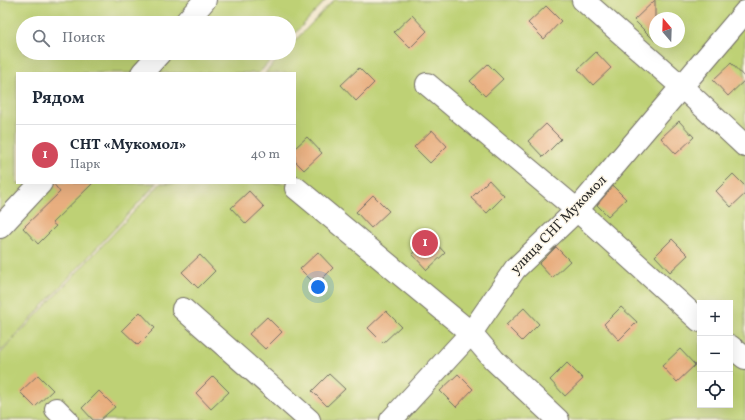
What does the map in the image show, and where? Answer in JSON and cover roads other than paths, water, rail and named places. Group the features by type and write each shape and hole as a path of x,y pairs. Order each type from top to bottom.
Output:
{"street":[{"path":"191,16 205,0"},
{"path":"583,0 682,87 745,146"},
{"name":"улица СНГ Мукомол","path":"391,420 471,333 515,269 577,210 745,12"},
{"path":"143,72 154,60"},
{"path":"427,84 577,210 697,318"},
{"path":"0,227 40,184"},
{"path":"296,188 471,333 494,360 558,420"},
{"path":"183,309 309,420"},
{"path":"733,348 745,358"}],"place":[{"name":"СНТ «Мукомол»","path":"425,243"}]}
